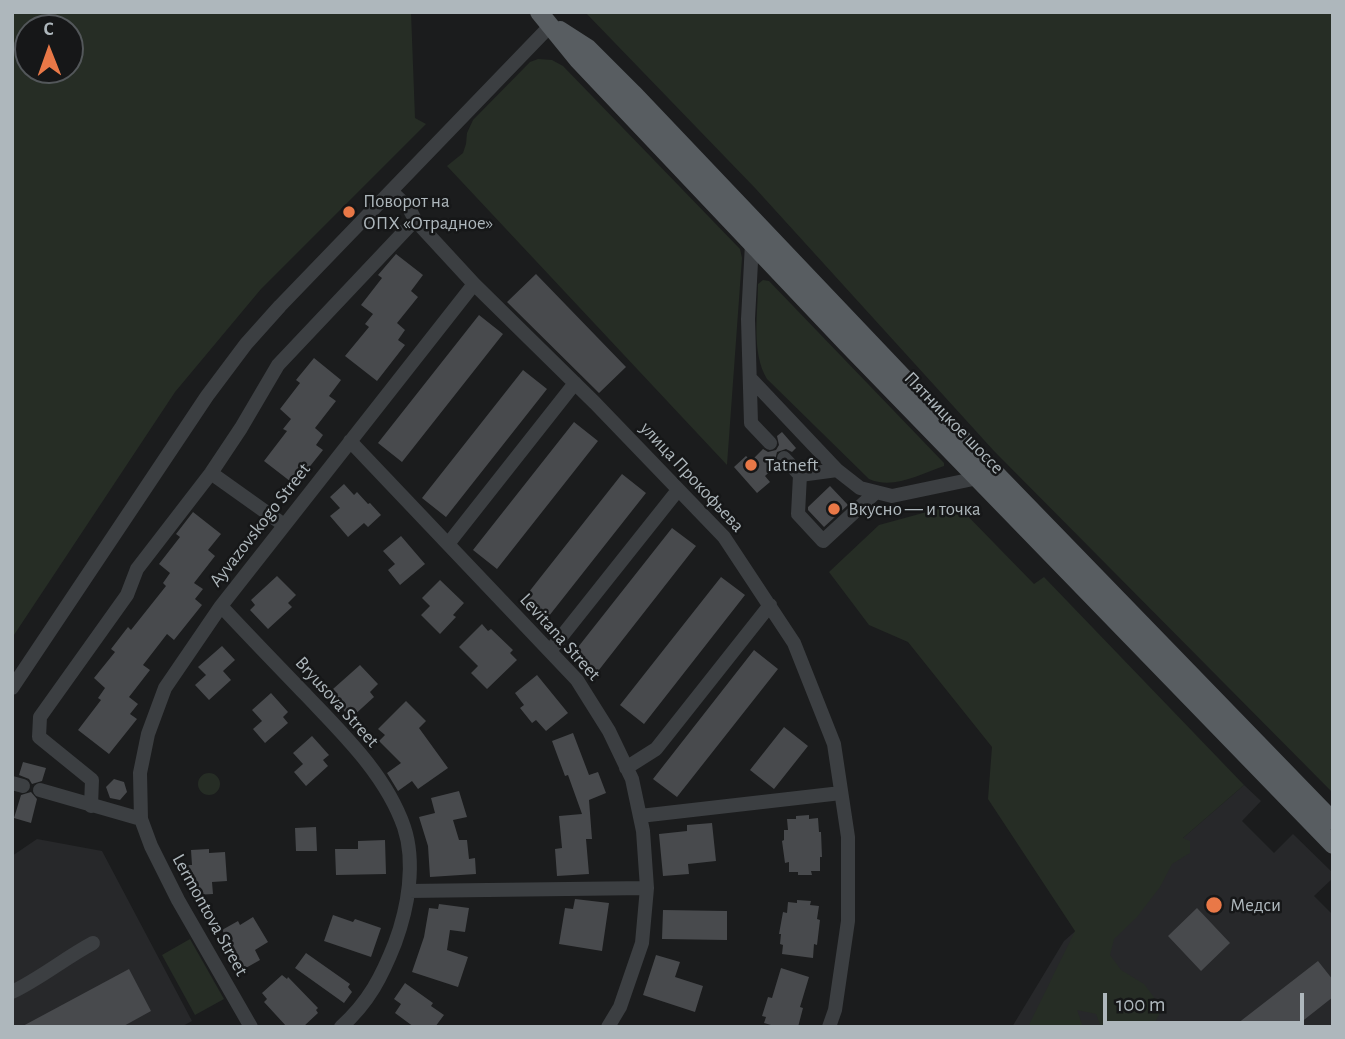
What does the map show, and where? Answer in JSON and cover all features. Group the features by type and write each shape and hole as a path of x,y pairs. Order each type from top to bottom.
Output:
{"main road":[{"name":"Пятницкое шоссе","path":"545,18 578,60 845,343 1333,845"},
{"name":"Пятницкое шоссе","path":"545,18 588,48 634,93 942,418 1333,821"}],"street":[{"path":"12,688 120,524 238,354 280,306 391,191 545,18"},
{"name":"улица Прокофьева","path":"391,191 409,208 415,220 474,284 575,383 724,537 794,643 834,744 848,837 848,921 835,1010 829,1027"},
{"path":"91,806 92,780 39,737 40,717 127,595 137,569 211,473 278,365 415,220"},
{"path":"752,243 748,319 751,423 770,443"},
{"name":"Ayvazovskogo Street","path":"141,819 140,773 148,734 165,688 221,606 474,284"},
{"path":"750,378 837,470 860,488 892,496 978,478"},
{"path":"448,544 575,383"},
{"name":"Levitana Street","path":"350,441 577,680 609,731 632,779 643,831 647,888 642,943 620,1007 608,1027"},
{"path":"784,458 800,475 798,514 823,541 876,492"},
{"path":"800,475 837,470"},
{"path":"211,473 284,525"},
{"path":"550,651 678,489"},
{"path":"626,768 656,749 771,605"},
{"name":"Bryusova Street","path":"221,606 359,751 395,805 405,830 410,867 402,923 382,977 352,1017 341,1027"},
{"path":"40,790 141,819"},
{"path":"640,816 841,793"},
{"name":"Lermontova Street","path":"141,819 151,846 178,900 251,1027"},
{"path":"408,891 647,888"},
{"path":"12,992 39,979 60,961 93,943"}],"shaded area":[{"path":"12,12 411,12 415,118 426,124 261,289 175,392 12,638"},
{"path":"585,12 1333,12 1333,793 994,451 755,188"},
{"path":"538,59 552,60 563,66 740,249 742,258 727,465 447,166 463,153 473,120 530,62"},
{"path":"763,280 769,281 944,466 897,482 869,479 767,379 757,345 758,284"},
{"path":"956,504 1034,584 1044,577 1244,785 1183,838 1190,841 1190,853 1172,864 1160,887 1137,917 1114,939 1110,955 1121,970 1144,984 1162,1008 1153,1027 1101,1027 1096,1014 1077,1010 1083,1027 1028,1027 1075,931 988,799 992,747 908,642 869,625 829,572 879,525"},
{"path":"205,773 213,773 220,780 220,788 213,795 205,795 198,788 198,780"},
{"name":"Медси","path":"1244,785 1261,801 1242,821 1274,853 1293,834 1333,873 1333,878 1314,896 1333,915 1333,1027 1012,1027 1064,941"},
{"path":"37,839 102,851 192,1021 181,1027 12,1027 12,856"},
{"path":"190,939 224,999 195,1015 162,955"}],"building":[{"path":"396,254 423,275 411,291 418,297 397,323 405,330 398,340 405,345 377,381 345,356 369,327 365,324 373,314 361,305 382,278 378,275"},
{"path":"536,274 626,367 599,393 507,302"},
{"path":"479,315 503,334 402,462 378,443"},
{"path":"314,358 341,380 329,396 336,401 315,428 323,435 316,445 323,450 295,485 264,461 287,431 283,429 291,419 280,409 300,383 296,380"},
{"path":"523,370 547,389 446,517 422,498"},
{"path":"574,422 598,441 497,569 473,550"},
{"path":"782,432 796,448 792,452 786,449 777,452 777,465 765,476 770,482 757,493 734,467 746,456 751,461 763,449 768,452 776,450 779,445 777,436"},
{"path":"622,474 646,493 545,621 521,602"},
{"path":"344,484 354,495 357,492 381,515 368,527 364,523 348,537 330,516 340,508 330,497"},
{"path":"830,486 848,505 824,527 808,507"},
{"path":"193,512 221,534 208,550 215,556 194,583 203,589 195,599 202,605 174,640 167,634 143,665 150,670 129,697 138,704 130,714 137,719 109,754 78,730 101,700 98,698 105,688 94,678 115,652 111,649 128,627 131,630 166,586 163,583 170,573 159,564 180,537 176,534"},
{"path":"672,528 696,546 595,675 571,656"},
{"path":"401,536 425,564 400,585 388,570 395,564 383,551"},
{"path":"277,576 296,595 288,603 292,607 268,629 250,610 255,605 251,600"},
{"path":"721,577 745,595 644,724 620,705"},
{"path":"440,580 464,603 453,615 456,617 440,634 421,615 430,606 422,598"},
{"path":"482,624 513,650 510,653 517,660 487,689 471,673 478,666 459,647"},
{"path":"222,646 235,660 223,671 231,680 209,700 195,685 206,675 198,667"},
{"path":"754,650 778,669 677,797 653,779"},
{"path":"360,665 378,684 370,692 374,697 351,718 333,699 338,694 333,689"},
{"path":"537,675 568,713 546,731 536,720 532,723 520,708 524,705 515,693"},
{"path":"271,693 288,712 283,717 288,723 265,743 253,729 262,721 252,710"},
{"path":"406,701 426,721 419,728 448,768 418,789 412,781 398,791 387,773 401,763 379,741 385,735 378,729"},
{"path":"784,727 808,746 774,789 750,770"},
{"path":"573,733 589,775 598,772 606,793 589,800 592,839 586,839 589,874 557,876 555,849 562,848 559,816 582,814 552,741"},
{"path":"312,736 329,755 323,760 328,766 306,786 294,772 303,764 293,753"},
{"path":"23,762 46,768 42,781 32,784 29,779 19,775"},
{"path":"114,779 124,782 127,792 120,800 110,798 106,787"},
{"path":"459,791 467,817 453,820 459,840 467,840 469,859 475,858 476,874 430,877 428,846 419,817 435,813 431,798"},
{"path":"31,792 37,799 31,823 14,818 21,795"},
{"path":"809,815 809,819 818,818 821,832 820,871 811,871 812,875 798,875 798,872 789,872 789,862 785,863 782,841 784,830 788,830 787,819"},
{"path":"712,823 716,861 688,864 689,874 663,876 659,834 687,831 687,825"},
{"path":"316,827 317,851 296,851 295,828"},
{"path":"385,840 386,874 336,875 335,849 358,849 358,841"},
{"path":"209,849 209,853 225,852 227,881 212,882 213,894 194,895 193,882 189,883 191,850"},
{"path":"575,899 609,903 602,951 559,944 565,908 573,909"},
{"path":"797,900 811,901 810,905 819,906 817,919 820,920 813,958 782,954 783,945 780,944 779,934 783,912 787,913 788,902 797,903"},
{"path":"439,904 469,908 465,932 450,930 447,950 468,957 458,987 412,972 424,937 429,908 438,909"},
{"path":"1197,908 1230,943 1201,971 1168,936"},
{"path":"663,910 727,911 727,940 662,939"},
{"path":"333,915 381,928 371,957 324,941"},
{"path":"253,917 268,942 255,950 260,960 244,969 238,958 235,960 225,945 229,942 222,930 238,921 240,925"},
{"path":"306,953 350,984 348,987 352,992 344,1003 295,968"},
{"path":"656,955 680,962 675,977 703,986 695,1012 643,995"},
{"path":"1318,961 1333,980 1333,997 1295,1027 1233,1027"},
{"path":"781,968 809,977 800,1007 803,1008 798,1027 778,1027 764,1023 766,1017 762,1016 768,997 772,998"},
{"path":"129,969 151,1011 122,1027 21,1027"},
{"path":"282,975 287,979 288,977 318,1008 318,1013 303,1027 287,1027 264,1002 267,999 262,993"},
{"path":"405,983 433,1003 431,1006 444,1015 435,1027 414,1027 395,1013 401,1004 394,999"}],"place":[{"name":"Поворот на ОПХ «Отрадное»","path":"349,212"},
{"name":"Tatneft","path":"751,465"},
{"name":"Вкусно — и точка","path":"834,509"},
{"name":"Медси","path":"1214,905"}]}
